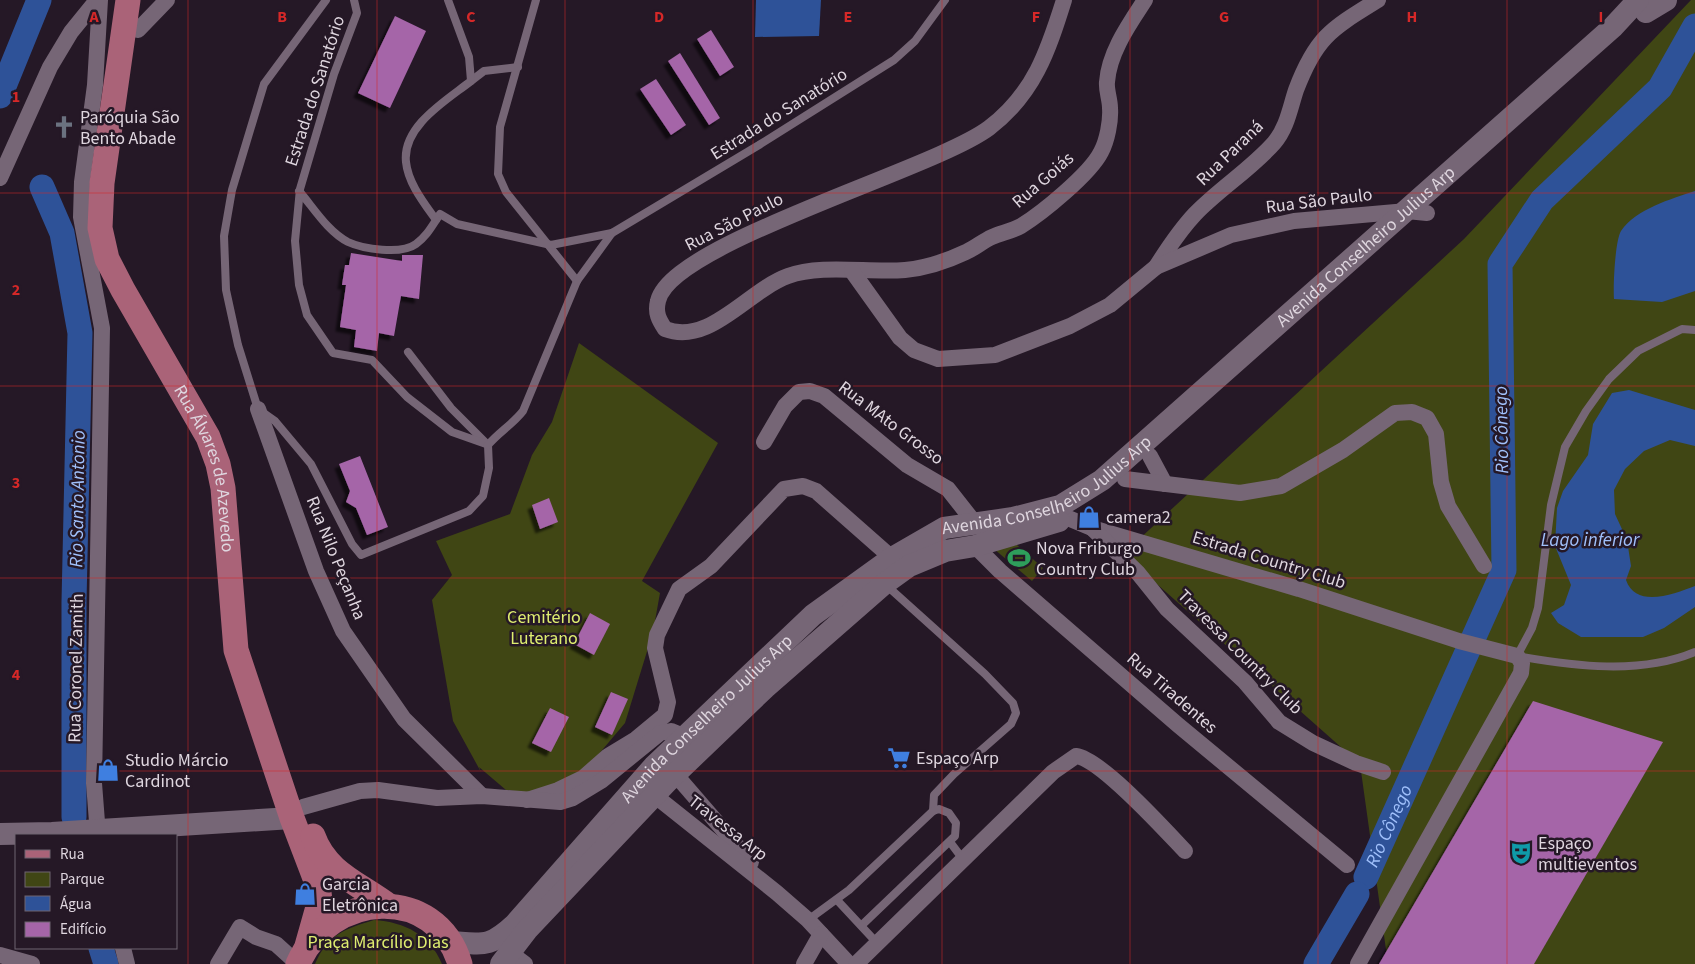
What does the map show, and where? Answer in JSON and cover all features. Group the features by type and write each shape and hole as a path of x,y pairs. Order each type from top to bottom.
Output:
{"main road":[{"name":"Rua Álvares de Azevedo","path":"132,0 138,30 117,189 118,238 138,286 201,396 228,447 236,470 240,494 253,646 259,683 298,812 320,900 301,958"},
{"name":"Rua Álvares de Azevedo","path":"132,0 102,182 100,228 107,259 122,290 208,437 218,464 222,488 236,650 298,812 326,861 337,872 388,906"},
{"name":"Avenida Conselheiro Julius Arp","path":"512,960 527,930 654,795 765,688 884,584 908,566 944,550 975,546 1068,518 1098,500 1125,479 1646,4 1666,0"},
{"name":"Avenida Conselheiro Julius Arp","path":"455,953 499,939 515,924 644,776 683,736 813,615 892,558 944,528 974,522 1013,518 1060,506 1102,480 1417,212"},
{"path":"0,834 93,832 298,812"},
{"path":"301,958 330,923 353,910 388,906 402,908 427,920 455,953"}],"street":[{"path":"1,176 50,67 71,32 98,0"},
{"name":"Rua Coronel Zamith","path":"93,832 102,328 81,217 82,182 95,85 98,0"},
{"path":"138,30 167,0"},
{"name":"Rua São Paulo","path":"1064,0 1048,52 1030,85 1014,106 988,128 945,152 804,209 727,245 692,266 672,280 658,300 657,316 666,329 676,333 702,331 756,292 788,276 811,270 852,271 900,338 914,350 938,359 995,355 1070,326 1110,305 1156,266 1231,235 1294,221 1417,212"},
{"name":"Rua Goiás","path":"852,271 905,270 939,263 968,252 992,238 1020,227 1083,175 1101,152 1108,128 1110,109 1107,82 1112,61 1128,26 1145,0"},
{"name":"Rua Paraná","path":"1156,266 1172,241 1195,214 1274,142 1285,126 1297,89 1314,50 1323,38 1343,22 1378,0"},
{"name":"Rua MAto Grosso","path":"764,442 785,406 799,392 810,391 824,396 907,465 948,489 974,522"},
{"name":"Rua Nilo Peçanha","path":"258,409 316,570 343,631 404,719 482,796"},
{"path":"1125,479 1240,493 1280,486 1343,450 1395,413 1412,412 1427,418 1436,434 1440,482 1448,506 1484,566"},
{"path":"1150,456 1165,484"},
{"path":"527,800 558,790 583,778 608,756 636,739 665,715 668,702 655,648 657,636 679,589 711,566 784,489 804,486 816,491 892,558"},
{"name":"Estrada Country Club","path":"1068,518 1092,528 1298,589 1458,641 1517,656"},
{"name":"Travessa Country Club","path":"1092,528 1138,572 1167,609 1246,682 1279,722 1313,743 1356,763 1383,772"},
{"name":"Rua Tiradentes","path":"975,546 1000,571 1178,726 1348,866"},
{"path":"1358,964 1521,672 1522,663 1517,656"},
{"path":"298,812 360,791 378,790 437,798 482,796 560,802 573,798 601,781 660,733 671,731 683,736"},
{"path":"856,964 962,858 1053,772 1076,756 1091,761 1137,802 1185,851"},
{"name":"Travessa Arp","path":"675,774 777,893"},
{"name":"Travessa Arp","path":"654,795 777,893 808,920 849,964"},
{"path":"218,964 240,927 256,937 276,944 301,958"},
{"path":"804,964 821,934"},
{"path":"123,949 127,964"},
{"path":"0,955 32,964"}],"lane":[{"name":"Estrada do Sanatório","path":"258,409 238,345 226,290 224,236 232,190 264,84 326,0"},
{"name":"Estrada do Sanatório","path":"354,0 357,13 334,74 299,191 296,241 299,285 308,315 333,353 372,360 407,397 452,432 488,445 498,434 511,426 524,411 577,281 612,233"},
{"path":"448,0 469,57 471,81"},
{"path":"536,0 500,127 498,174 506,192 551,245 558,260 577,281"},
{"name":"Estrada do Sanatório","path":"299,191 324,222 347,241 372,249 393,250 414,246 430,232 440,214 458,224 551,245 612,233 759,145 894,60 915,41 945,0"},
{"path":"436,220 417,192 405,162 410,136 430,113 484,71 518,66"},
{"path":"1695,330 1682,329 1638,351 1609,379 1586,411 1565,447 1550,505 1538,608 1532,628 1517,656 1564,662 1623,665 1667,661 1695,652"},
{"path":"258,409 274,421 311,464 352,544 362,555 469,511 483,496 489,468 488,445 450,408 408,352"},
{"path":"884,584 985,674 1013,703 1016,713 1011,724 954,774 934,795 933,811"},
{"path":"808,920 837,900 933,811 939,809 945,811 956,823 956,831 950,842 862,925"},
{"path":"950,842 962,858"},
{"path":"837,900 877,942"}],"green space":[{"name":"Nova Friburgo Country Club","path":"1691,0 1695,0 1695,964 1388,964 1360,764 1123,554 1464,239"},
{"name":"Cemitério Luterano","path":"579,343 718,443 642,581 660,593 653,632 625,723 587,768 540,794 506,790 479,767 481,772 453,721 432,600 452,575 436,541 510,514 532,455 552,422"},
{"name":"Nova Friburgo Country Club","path":"1017,545 1043,568 1032,581 994,549"},
{"name":"Praça Marcílio Dias","path":"374,920 396,924 415,932 431,945 442,964 315,964 326,946 338,934 354,926"}],"water":[{"path":"756,0 821,0 819,36 755,37"},
{"path":"1695,191 1695,291 1662,302 1614,299 1616,253 1621,231 1628,223 1645,211 1665,201"},
{"name":"Lago inferior","path":"1629,390 1695,410 1695,446 1670,440 1644,451 1625,469 1614,490 1615,514 1627,540 1631,566 1626,580 1631,589 1647,597 1677,593 1695,586 1695,607 1664,628 1643,637 1581,637 1558,623 1551,613 1564,605 1571,585 1555,546 1557,508 1563,491 1588,455 1593,424 1612,393"}],"building":[{"path":"395,16 426,31 390,108 358,93"},
{"path":"711,30 734,67 720,76 697,39"},
{"path":"680,53 720,118 709,125 668,61"},
{"path":"656,79 686,125 671,135 640,89"},
{"path":"351,253 402,261 402,255 423,255 419,299 401,296 394,336 379,333 377,351 354,347 356,330 340,327 346,285 342,285 345,265 349,265"},
{"path":"360,456 388,527 367,535 356,508 346,502 350,491 339,464"},
{"path":"549,498 558,522 540,529 532,505"},
{"path":"590,613 610,624 594,655 574,644"},
{"path":"611,692 628,699 612,735 595,727"},
{"name":"Espaço multieventos","path":"1533,701 1663,742 1534,964 1379,964"},
{"path":"550,708 569,717 551,752 532,743"}],"waterway":[{"name":"Rio Santo Antonio","path":"0,96 39,0"},
{"name":"Rio Cônego","path":"1366,877 1504,570 1500,264 1542,200 1660,88 1695,26"},
{"name":"Rio Santo Antonio","path":"42,187 62,233 80,333 74,602 74,817"},
{"name":"Rio Cônego","path":"1316,964 1357,894"},
{"name":"Rio Santo Antonio","path":"101,949 106,964"}],"place":[{"name":"Paróquia São Bento Abade","path":"64,127"},
{"name":"camera2","path":"1089,517"},
{"name":"Nova Friburgo Country Club","path":"1019,558"},
{"name":"Espaço Arp","path":"899,758"},
{"name":"Studio Márcio Cardinot","path":"108,770"},
{"name":"Espaço multieventos","path":"1521,853"},
{"name":"Garcia Eletrônica","path":"305,894"}]}
